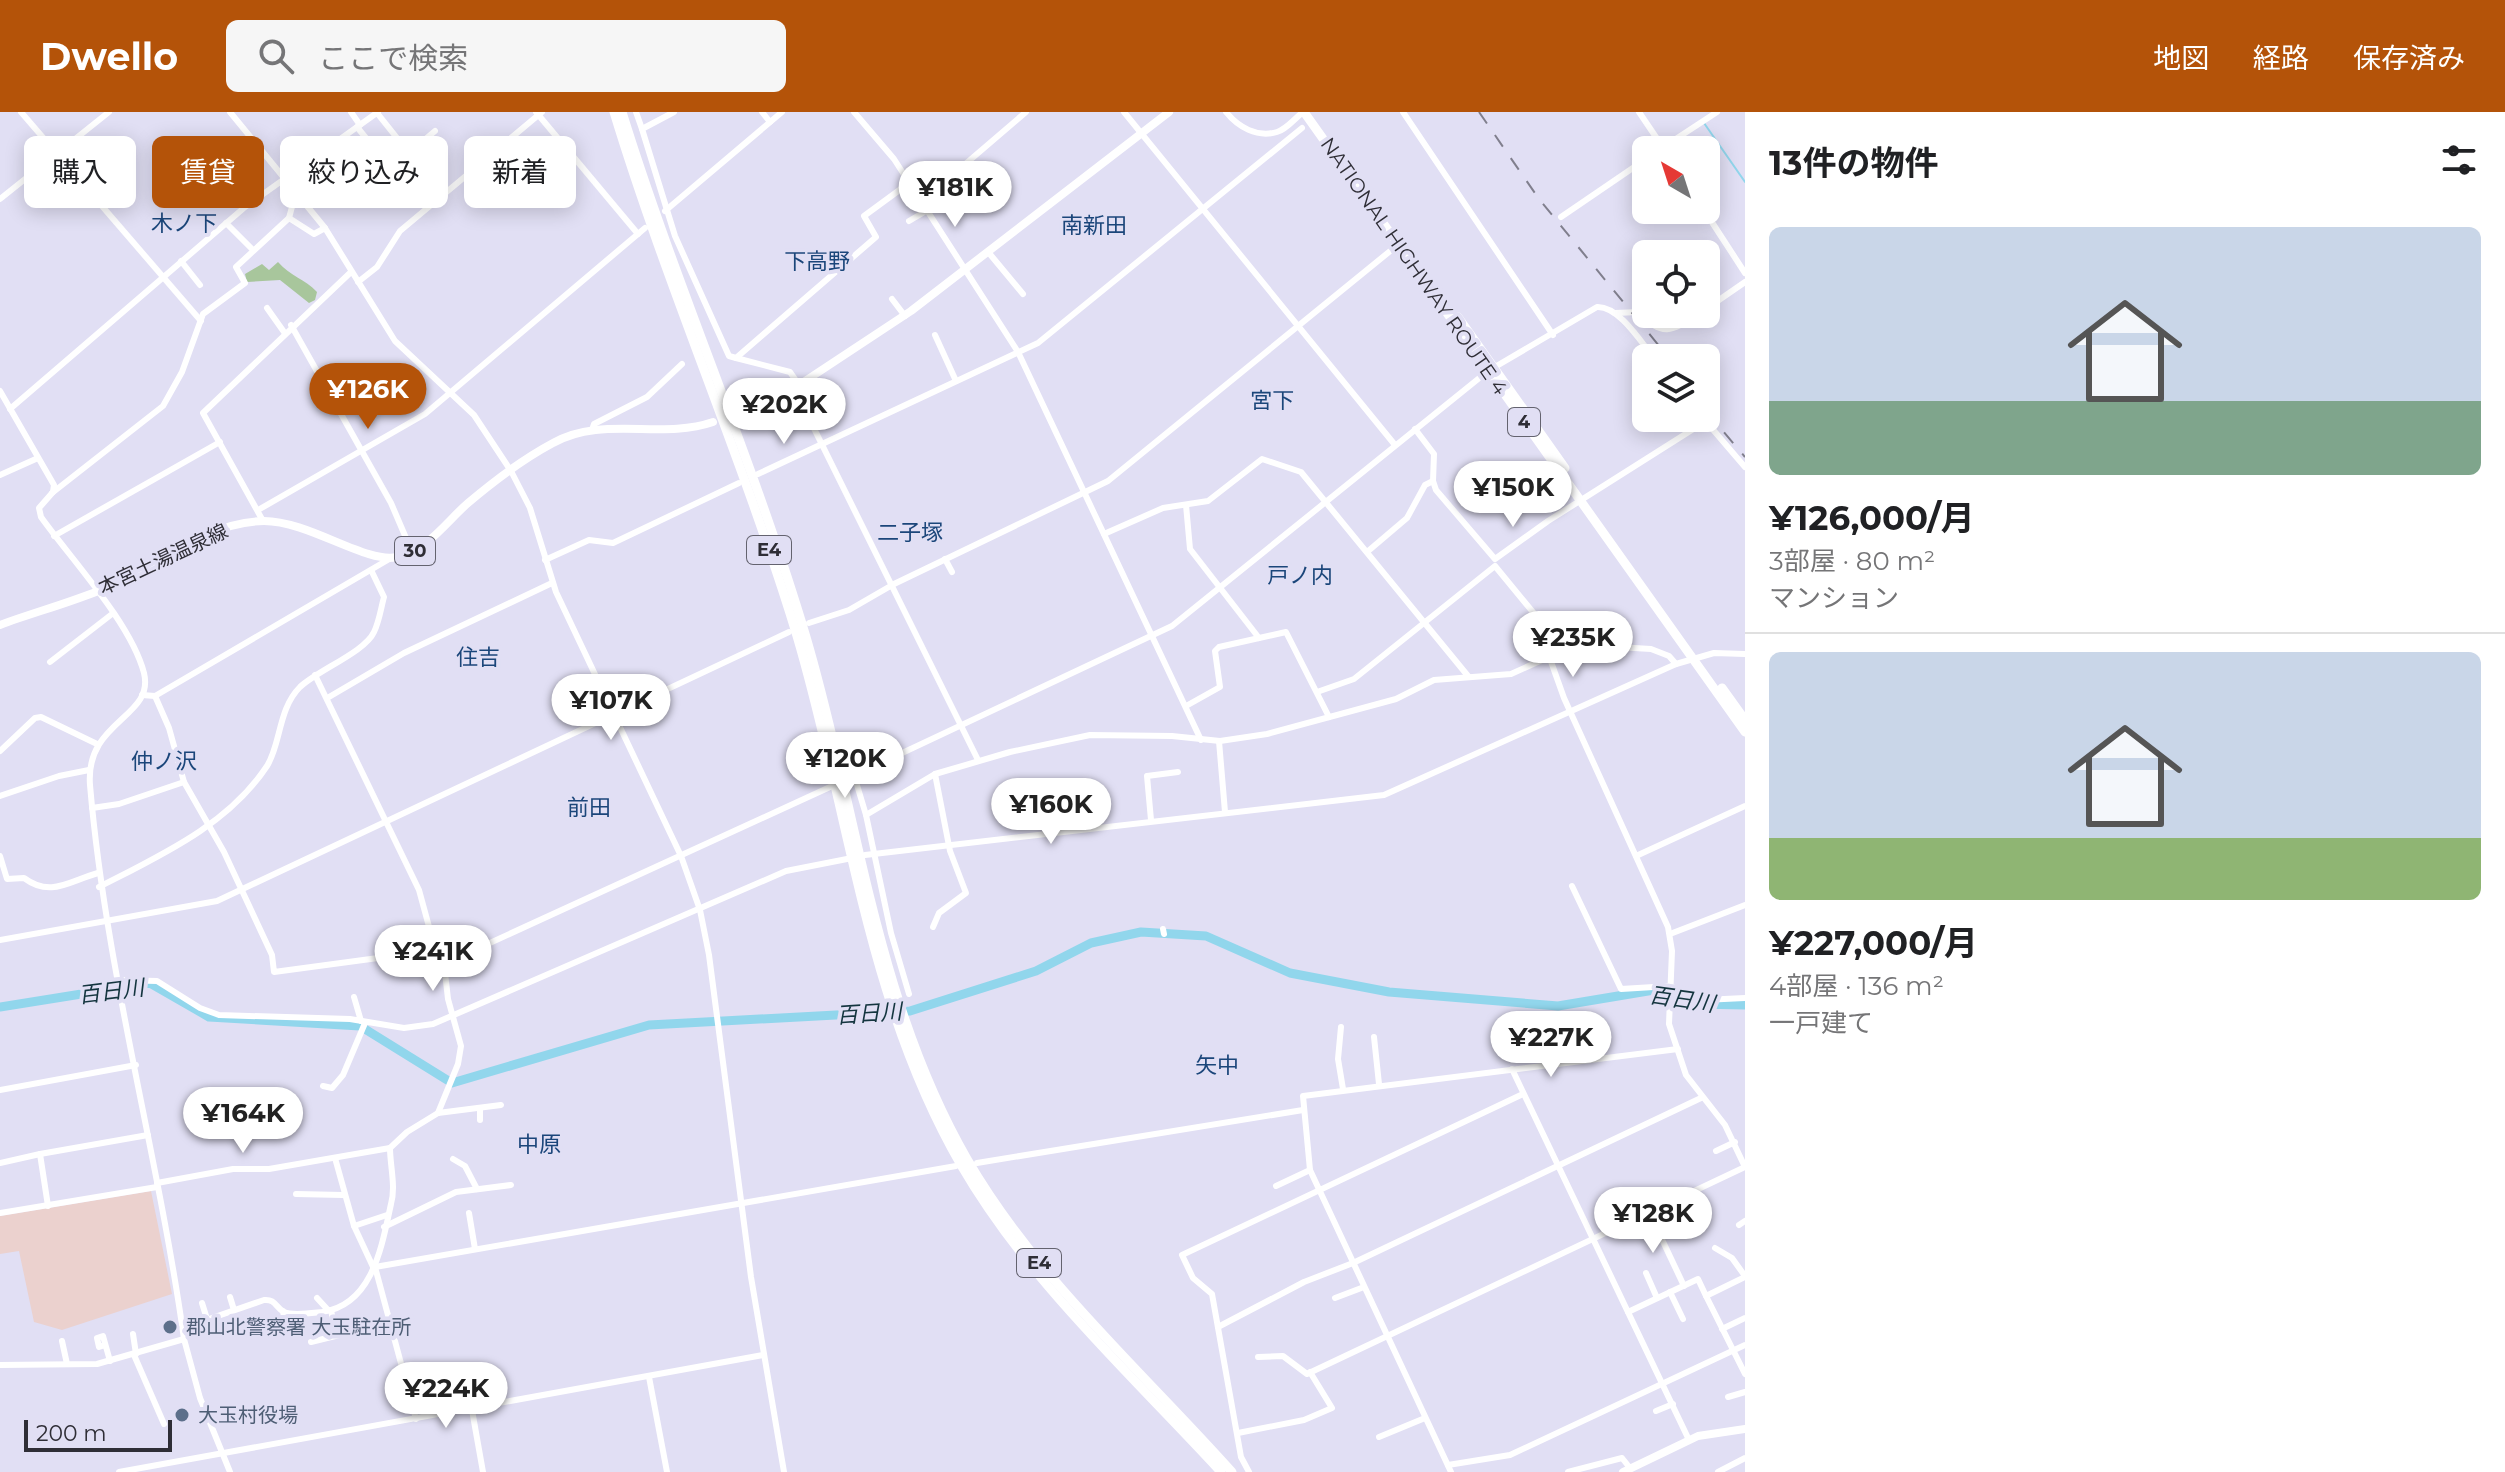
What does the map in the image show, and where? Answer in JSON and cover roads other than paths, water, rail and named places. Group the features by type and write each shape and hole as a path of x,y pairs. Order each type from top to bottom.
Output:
{"highway":[{"name":"E4","path":"614,112 651,229 765,539 797,638 892,999 941,1128 1002,1228 1076,1319 1221,1472"},
{"name":"E4","path":"622,112 673,267 794,598 829,721 892,999"},
{"name":"NATIONAL HIGHWAY ROUTE 4","path":"1304,112 1745,720"},
{"name":"NATIONAL HIGHWAY ROUTE 4","path":"1312,112 1491,369"},
{"name":"NATIONAL HIGHWAY ROUTE 4","path":"1697,657 1745,732"},
{"name":"E4","path":"897,1016 948,1124 1008,1222 1082,1313 1232,1472"}],"main road":[{"path":"737,413 796,386 905,316 1169,112"},
{"name":"30","path":"391,558 412,552 511,471 557,440 592,430 668,432 713,422"},
{"name":"本宮土湯温泉線","path":"0,625 99,591 213,532 263,521 301,526 363,552 391,558"},
{"path":"1626,1470 1689,1440 1719,1431 1745,1429"}],"street":[{"path":"21,112 41,136"},
{"path":"80,136 109,112"},
{"path":"230,112 251,136"},
{"path":"351,112 366,136"},
{"path":"344,136 377,112 409,153 432,134 423,129"},
{"path":"636,112 664,212 729,356 790,372 822,444 894,584 978,760"},
{"path":"642,129 674,112"},
{"path":"762,112 770,122"},
{"path":"664,212 782,112"},
{"path":"854,112 909,183 1018,352 1201,740"},
{"path":"921,202 1026,112"},
{"path":"1124,112 1395,445"},
{"path":"1226,112 1242,129 1268,132 1280,131 1304,112"},
{"path":"1403,112 1553,335"},
{"path":"1639,112 1654,136"},
{"path":"1681,136 1717,112"},
{"path":"358,282 377,267 400,231 539,113 638,234"},
{"path":"758,474 1038,343 1302,128"},
{"path":"1268,132 1277,149"},
{"path":"264,152 280,172"},
{"path":"1561,217 1632,169"},
{"path":"0,199 24,180"},
{"path":"10,409 280,180"},
{"path":"736,358 876,237 864,216 909,183"},
{"path":"103,208 201,321"},
{"path":"230,1472 200,1398 184,1339 136,1065 99,887 89,770 97,744 142,695 145,678 99,591 54,536 39,511 51,494 163,406 182,372 203,314 245,283 236,267 289,218 292,208"},
{"path":"309,208 325,228 395,341 474,415 511,471 530,508 552,583 681,856 700,910 763,1355 784,1472"},
{"path":"909,221 926,211"},
{"path":"289,218 314,234 325,228"},
{"path":"226,223 253,250"},
{"path":"1713,224 1745,273"},
{"path":"258,510 425,414 645,228"},
{"path":"809,623 849,610 894,584 1108,481 1400,243"},
{"path":"989,253 1023,294"},
{"path":"181,261 200,285"},
{"path":"263,521 203,413 291,325 351,272"},
{"path":"1720,299 1745,282"},
{"path":"892,299 905,316"},
{"path":"909,994 869,854 866,815 852,777 1179,621 1491,369 1597,307 1615,313 1632,312"},
{"path":"267,308 284,332"},
{"path":"1615,313 1642,344"},
{"path":"291,325 362,450 412,552"},
{"path":"935,335 956,381"},
{"path":"592,430 602,420 647,397 682,364"},
{"path":"0,391 54,485 51,494"},
{"path":"1415,429 1434,454 1433,481 1450,508 1564,650"},
{"path":"1317,692 1354,679 1496,563 1584,499 1686,432"},
{"path":"1714,432 1745,467"},
{"path":"54,536 220,442"},
{"path":"0,475 38,458"},
{"path":"1104,534 1163,508 1208,501 1262,459 1301,472 1468,676"},
{"path":"1367,552 1407,518 1425,485 1433,481"},
{"path":"545,560 589,540 613,543 739,483"},
{"path":"1186,505 1190,549 1259,638"},
{"path":"142,695 155,696 372,572 391,558"},
{"path":"945,559 952,572"},
{"path":"99,887 183,844 247,794 270,762 276,732 293,696 315,675 365,643 374,632 384,597 372,572"},
{"path":"329,697 417,646 552,583"},
{"path":"50,662 112,614"},
{"path":"0,940 208,904 789,632"},
{"path":"1186,706 1220,687 1217,648 1289,633 1329,717"},
{"path":"866,815 935,774 978,760 1090,735 1172,736 1219,741 1290,729 1396,699 1434,680 1511,674 1564,650 1600,646 1651,649 1669,656 1676,664"},
{"path":"869,854 1384,795 1676,664 1697,657 1745,654"},
{"path":"1258,1357 1283,1356 1299,1371 1310,1372 1745,1167 1735,1142 1686,1075 1669,1024 1670,934 1571,713 1549,656"},
{"path":"315,675 329,697 419,890 434,945 444,964 452,1015 461,1046 438,1113"},
{"path":"155,696 169,728 184,782 241,889 272,955 274,972 378,958 434,945"},
{"path":"0,751 35,718 41,717 97,744"},
{"path":"1219,741 1225,812"},
{"path":"0,796 59,776 89,770"},
{"path":"1151,820 1147,776 1178,772"},
{"path":"933,927 939,913 966,893 948,843 935,774"},
{"path":"92,808 119,804 184,782"},
{"path":"444,964 830,787"},
{"path":"1636,856 1745,806"},
{"path":"0,856 6,879 24,878 35,887 62,887 98,873"},
{"path":"120,985 157,981 200,1008 219,1015 363,1025 433,1024 786,871 847,859"},
{"path":"1572,886 1621,989 1670,987 1703,1000 1745,998"},
{"path":"1670,934 1745,905"},
{"path":"323,1086 332,1088 340,1080 363,1025 354,997"},
{"path":"1341,1027 1338,1059 1343,1089"},
{"path":"1374,1037 1379,1084"},
{"path":"1678,1049 1379,1084 1303,1096 1310,1170 1449,1469 1510,1455 1745,1345"},
{"path":"0,1090 136,1065"},
{"path":"1512,1069 1689,1440"},
{"path":"1249,1472 1241,1457 1212,1294 1193,1278 1182,1255 1523,1094"},
{"path":"1218,1327 1304,1282 1353,1263 1701,1098"},
{"path":"0,1213 233,1169 258,1170 390,1148 407,1132 438,1113 501,1105"},
{"path":"480,1108 480,1120"},
{"path":"977,1163 1303,1110"},
{"path":"0,1163 148,1135"},
{"path":"1716,1151 1735,1142"},
{"path":"283,1311 330,1310 363,1287 374,1268 392,1195 390,1148"},
{"path":"40,1154 48,1206"},
{"path":"335,1158 343,1195 374,1268 392,1322 416,1419"},
{"path":"453,1159 465,1166 477,1189"},
{"path":"374,1268 956,1166"},
{"path":"1276,1186 1310,1170"},
{"path":"384,1227 456,1192 511,1185"},
{"path":"296,1194 343,1195"},
{"path":"1649,1212 1684,1286"},
{"path":"469,1213 475,1249"},
{"path":"354,1226 387,1215"},
{"path":"1706,1296 1745,1277 1732,1258 1715,1248"},
{"path":"407,1252 409,1260"},
{"path":"1646,1273 1657,1298"},
{"path":"1628,1312 1698,1279 1745,1374"},
{"path":"1335,1298 1364,1287"},
{"path":"1670,1292 1683,1319"},
{"path":"230,1297 234,1310"},
{"path":"317,1298 330,1310 336,1335"},
{"path":"183,1328 269,1299 283,1311 286,1329"},
{"path":"202,1303 207,1319"},
{"path":"1722,1329 1745,1318"},
{"path":"311,1342 392,1322"},
{"path":"133,1334 135,1354 164,1424"},
{"path":"0,1365 110,1361 184,1339"},
{"path":"62,1341 67,1364"},
{"path":"105,1345 110,1361"},
{"path":"119,1472 763,1355"},
{"path":"1238,1433 1304,1420 1332,1408 1310,1372"},
{"path":"649,1377 667,1472"},
{"path":"1728,1397 1745,1392"},
{"path":"1656,1411 1673,1404"},
{"path":"472,1410 483,1472"},
{"path":"1379,1437 1425,1418"},
{"path":"1568,1472 1592,1469 1622,1458 1626,1470"},
{"path":"1718,1472 1745,1458"}],"waterway":[{"path":"1704,123 1745,182"},
{"name":"百日川","path":"0,1007 150,983 209,1017 360,1026 452,1083 649,1025 910,1011 1036,971 1091,943 1141,932 1206,936 1290,973 1389,992 1558,1006 1654,990 1671,992 1694,1004 1745,1005"}],"railway":[{"path":"1479,112 1539,199 1658,344"},
{"path":"1720,428 1745,457"}],"place":[{"name":"郡山北警察署 大玉駐在所","path":"170,1327"},
{"name":"大玉村役場","path":"182,1415"}],"district":[{"name":"木ノ下","path":"184,223"},
{"name":"南新田","path":"1094,225"},
{"name":"下高野","path":"817,261"},
{"name":"宮下","path":"1272,400"},
{"name":"二子塚","path":"910,532"},
{"name":"戸ノ内","path":"1300,575"},
{"name":"住吉","path":"478,657"},
{"name":"仲ノ沢","path":"164,761"},
{"name":"前田","path":"589,807"},
{"name":"矢中","path":"1217,1065"},
{"name":"中原","path":"539,1144"}]}
